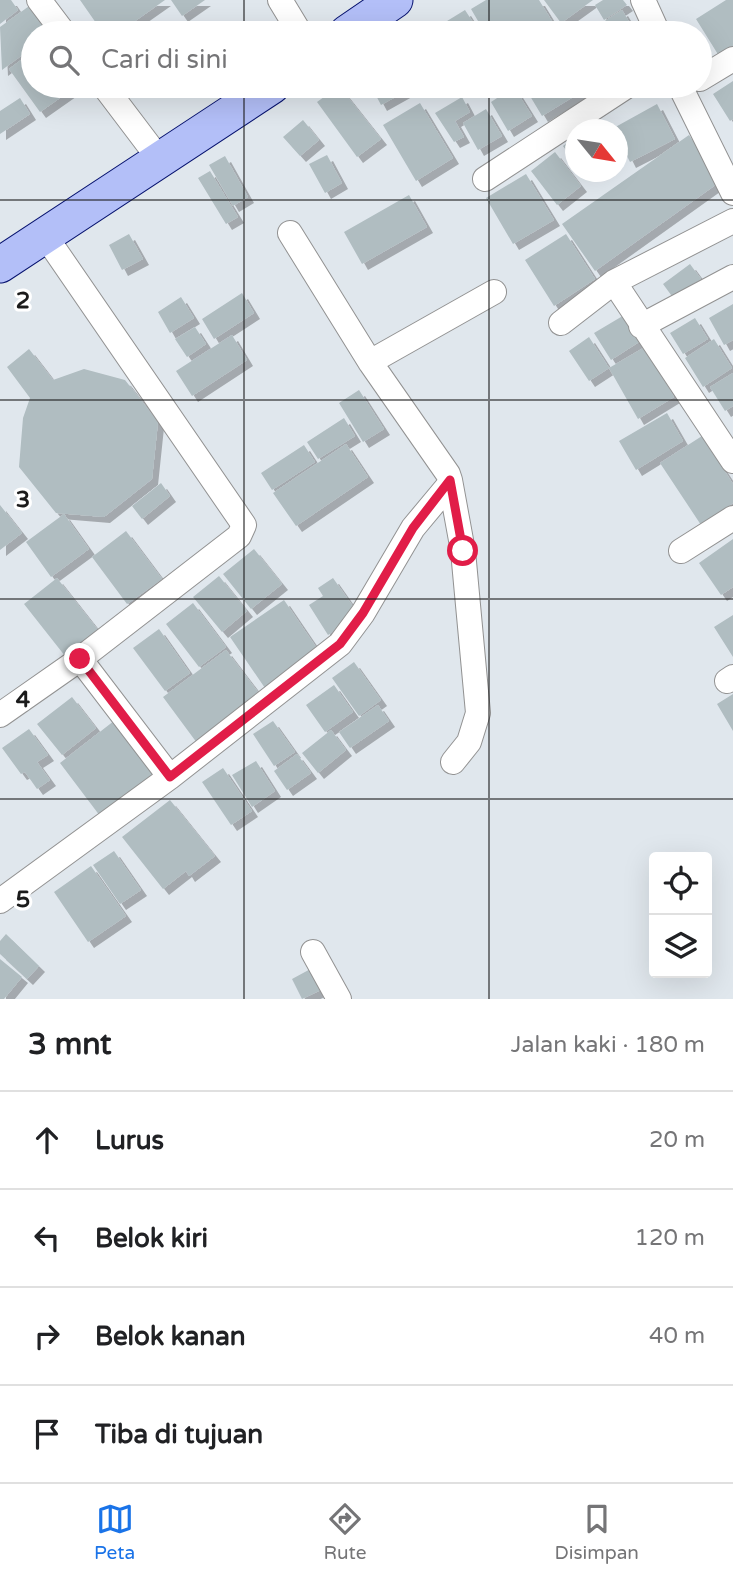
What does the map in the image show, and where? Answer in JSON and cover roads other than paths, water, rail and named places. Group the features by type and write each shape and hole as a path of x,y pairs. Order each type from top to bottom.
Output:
{"main road":[{"path":"364,21 395,0"},
{"path":"0,265 254,98"}],"street":[{"path":"38,0 55,21"},
{"path":"280,0 293,21"},
{"path":"643,0 653,21"},
{"path":"712,71 733,59"},
{"path":"113,98 160,160"},
{"path":"485,179 609,98"},
{"path":"693,98 733,193"},
{"path":"561,323 614,282 733,221"},
{"path":"290,233 370,362 450,480 463,551 478,713 468,742 453,762"},
{"path":"0,715 80,659 239,536 244,525 46,237"},
{"path":"641,326 733,277"},
{"path":"614,282 733,461"},
{"path":"370,362 494,292"},
{"path":"0,901 170,777 340,644 363,613 413,528 450,480"},
{"path":"681,551 733,518"},
{"path":"80,659 170,777"},
{"path":"313,952 339,999"}]}
